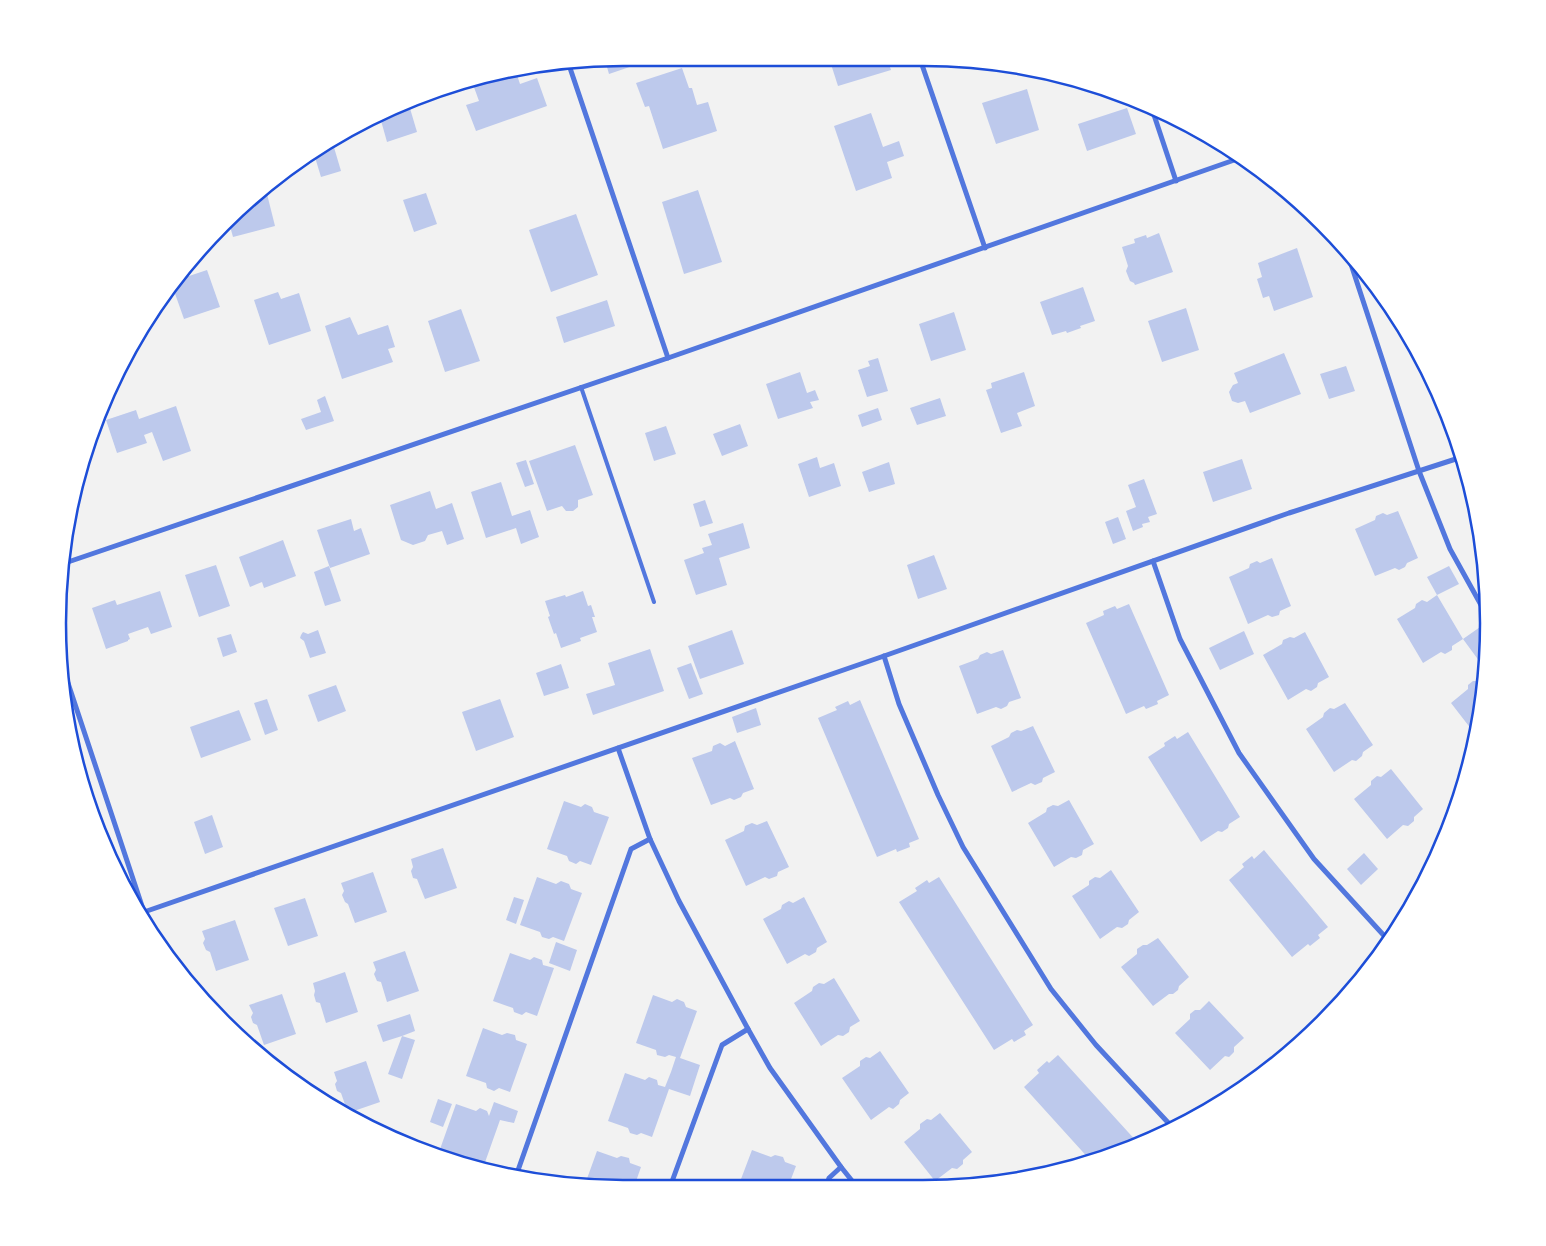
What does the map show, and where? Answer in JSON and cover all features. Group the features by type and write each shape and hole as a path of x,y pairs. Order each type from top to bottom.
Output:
{"street":[{"path":"922,66 985,248"},
{"path":"571,69 668,358"},
{"path":"1155,118 1176,181"},
{"path":"70,561 668,358 1233,161"},
{"path":"1352,269 1419,472 1450,548 1479,602"},
{"path":"147,911 884,656 1289,513 1419,472 1455,459"},
{"path":"1153,561 1180,639 1238,753 1314,859 1384,935"},
{"path":"884,656 899,704 938,795 968,856 1051,989 1096,1045 1168,1122"},
{"path":"70,686 139,898"},
{"path":"618,748 650,839 679,901 748,1029 770,1068 851,1180"},
{"path":"518,1170 631,849 650,839"},
{"path":"673,1180 722,1045 748,1029"},
{"path":"828,1180 841,1167"}],"lane":[{"path":"581,387 654,602"}],"building":[{"path":"607,66 632,66 609,74"},
{"path":"832,66 890,66 891,70 838,86"},
{"path":"682,68 689,88 692,88 697,105 708,102 717,131 663,149 649,106 645,107 636,83"},
{"path":"517,76 520,84 537,78 547,106 476,131 466,105 479,101 474,87"},
{"path":"1027,89 1039,130 996,144 982,103"},
{"path":"1127,108 1136,134 1087,151 1078,124"},
{"path":"410,109 417,132 387,142 381,122"},
{"path":"871,113 883,147 899,141 904,156 887,162 892,178 856,191 834,126"},
{"path":"334,148 341,171 321,177 316,159"},
{"path":"698,190 722,262 684,274 662,202"},
{"path":"426,193 437,224 414,232 403,200"},
{"path":"267,195 275,226 233,237 230,228"},
{"path":"576,214 598,275 551,292 529,230"},
{"path":"1159,233 1173,272 1135,285 1130,281 1126,271 1128,266 1122,247 1135,243 1134,239 1146,235 1147,238"},
{"path":"1297,248 1313,297 1274,311 1269,296 1263,298 1257,279 1262,277 1258,263"},
{"path":"207,270 220,307 184,319 175,293 187,277"},
{"path":"1083,287 1095,321 1067,333 1066,331 1052,335 1040,302"},
{"path":"278,292 281,299 299,293 311,331 269,345 254,300"},
{"path":"607,300 615,326 564,343 556,317"},
{"path":"1186,308 1199,350 1162,362 1148,321"},
{"path":"461,309 480,361 445,372 428,321"},
{"path":"954,312 966,350 931,361 919,324"},
{"path":"350,317 358,335 388,325 395,347 388,349 393,362 342,379 325,326"},
{"path":"1284,353 1301,394 1250,413 1245,401 1238,403 1232,401 1229,392 1233,385 1238,383 1234,373"},
{"path":"878,358 888,391 867,397 858,370 870,366 868,361"},
{"path":"1346,366 1355,391 1329,399 1320,374"},
{"path":"800,372 807,393 815,390 819,400 810,402 813,408 778,419 766,384"},
{"path":"1024,372 1035,406 1017,413 1022,426 1001,433 986,390 992,388 991,383"},
{"path":"325,396 334,421 306,430 301,419 321,412 317,400"},
{"path":"940,398 946,416 917,425 910,408"},
{"path":"176,406 191,451 163,461 152,432 144,435 147,443 117,453 106,420 136,410 139,419"},
{"path":"878,408 882,420 862,427 858,415"},
{"path":"740,424 748,446 722,456 713,434"},
{"path":"666,426 676,454 654,461 645,433"},
{"path":"575,445 593,495 578,500 578,507 573,511 566,511 562,506 547,511 529,461"},
{"path":"817,457 820,468 834,463 841,486 809,497 798,464"},
{"path":"1242,459 1252,489 1213,502 1203,472"},
{"path":"526,460 534,484 525,487 516,463"},
{"path":"889,462 895,484 869,492 862,472"},
{"path":"1144,479 1157,514 1148,517 1150,522 1142,524 1143,527 1133,531 1126,511 1136,507 1128,485"},
{"path":"501,482 512,516 530,510 539,537 521,544 516,528 486,538 471,492"},
{"path":"430,491 436,509 452,503 464,539 447,545 442,531 428,535 425,541 413,545 401,540 390,505"},
{"path":"705,500 713,523 700,527 693,504"},
{"path":"1398,511 1418,558 1407,563 1405,567 1399,570 1395,568 1375,576 1355,529 1375,520 1376,516 1383,513 1387,515"},
{"path":"1118,517 1126,539 1113,544 1105,522"},
{"path":"351,519 354,531 361,528 370,554 330,568 317,530"},
{"path":"743,523 750,548 719,558 727,585 696,595 684,560 704,553 702,548 712,545 708,534"},
{"path":"283,540 296,576 264,588 262,582 250,587 239,557"},
{"path":"934,555 947,589 918,599 907,565"},
{"path":"1272,558 1291,606 1280,611 1279,615 1272,617 1268,615 1248,624 1229,577 1249,568 1250,564 1257,561 1260,563"},
{"path":"216,565 230,606 199,617 185,575"},
{"path":"329,566 341,601 325,606 314,572"},
{"path":"1449,566 1459,584 1437,595 1427,577"},
{"path":"160,591 172,627 151,634 148,627 128,634 130,639 128,641 106,649 92,608 115,600 117,605"},
{"path":"583,591 588,606 591,605 595,617 592,617 597,632 580,638 581,641 561,648 548,617 550,616 545,601"},
{"path":"1437,595 1463,639 1452,646 1452,650 1445,654 1441,652 1423,663 1397,619 1415,608 1416,604 1422,600 1427,602"},
{"path":"1129,604 1169,695 1157,701 1158,704 1146,709 1144,706 1126,714 1086,623 1104,615 1103,611 1115,606 1117,609"},
{"path":"1480,627 1479,659 1479,661 1463,639"},
{"path":"318,630 326,653 310,658 304,641 300,638 303,632 308,634"},
{"path":"732,630 744,664 700,679 688,646"},
{"path":"1244,631 1254,654 1220,670 1209,648"},
{"path":"1305,632 1329,677 1318,683 1317,687 1311,691 1306,689 1288,700 1263,655 1282,644 1283,640 1290,637 1294,638"},
{"path":"231,634 237,652 223,657 217,638"},
{"path":"650,649 664,691 593,715 586,694 615,685 608,663"},
{"path":"1003,650 1021,698 1009,702 1007,706 1001,709 996,707 977,714 959,666 978,659 980,655 987,652 991,654"},
{"path":"691,663 703,694 689,699 677,668"},
{"path":"561,664 569,688 544,696 536,673"},
{"path":"1473,681 1477,681 1470,727 1451,703 1468,689 1468,685"},
{"path":"336,685 346,711 318,722 308,695"},
{"path":"267,699 278,730 265,735 254,703"},
{"path":"500,699 514,737 476,751 462,712"},
{"path":"860,700 919,839 909,843 910,847 897,852 896,849 877,857 818,718 837,710 835,707 848,701 850,705"},
{"path":"1345,703 1373,745 1363,752 1362,756 1356,761 1352,760 1334,772 1306,729 1323,717 1324,713 1330,708 1334,709"},
{"path":"756,708 761,725 737,733 732,717"},
{"path":"239,710 251,740 201,758 190,727"},
{"path":"1033,726 1055,772 1043,778 1042,782 1035,785 1031,783 1012,792 991,746 1009,737 1011,733 1017,730 1021,731"},
{"path":"1188,732 1240,817 1229,824 1228,828 1222,832 1218,831 1201,842 1148,757 1165,746 1164,743 1175,736 1177,739"},
{"path":"735,741 754,789 743,793 741,797 734,800 730,798 711,805 692,758 712,751 713,746 720,743 725,746"},
{"path":"1391,769 1423,809 1408,826 1403,825 1387,839 1354,799 1371,785 1371,781 1377,776 1381,777"},
{"path":"1069,800 1094,844 1083,850 1082,855 1076,858 1071,857 1054,867 1028,823 1046,812 1047,808 1053,805 1058,806"},
{"path":"564,801 581,807 585,804 592,807 594,812 609,817 591,865 580,861 576,864 569,861 567,856 547,849"},
{"path":"212,815 223,847 205,854 194,822"},
{"path":"767,821 789,867 778,872 777,876 769,879 765,877 746,886 725,840 744,831 745,826 752,823 757,825"},
{"path":"443,848 457,888 425,899 417,879 413,878 411,859"},
{"path":"1264,850 1328,927 1318,935 1320,938 1310,946 1308,944 1292,957 1229,880 1244,867 1242,864 1252,856 1254,859"},
{"path":"1364,853 1378,869 1361,885 1347,869"},
{"path":"1111,870 1139,912 1129,920 1128,924 1122,928 1117,927 1100,939 1072,896 1089,885 1089,881 1095,877 1100,878"},
{"path":"373,872 387,912 355,923 348,904 342,895 344,891 341,883"},
{"path":"537,877 556,884 561,881 569,884 571,889 582,893 564,941 553,937 549,939 542,937 540,932 520,925"},
{"path":"939,877 1033,1025 1024,1031 1026,1035 1014,1042 1012,1039 994,1050 899,902 917,891 915,888 927,880 929,883"},
{"path":"514,897 524,900 516,924 506,920"},
{"path":"804,897 827,942 809,956 805,954 787,964 763,919 781,909 782,905 789,901 793,903"},
{"path":"305,898 318,936 288,946 274,908"},
{"path":"235,920 249,960 216,971 210,952 206,950 203,943 205,939 202,931"},
{"path":"1158,938 1189,977 1179,986 1178,990 1153,1006 1121,967 1137,954 1137,949"},
{"path":"556,942 577,950 570,971 549,963"},
{"path":"405,951 419,991 387,1002 381,982 377,981 374,974 376,970 373,962"},
{"path":"510,953 530,960 534,957 542,960 543,965 554,968 537,1016 526,1012 522,1015 514,1012 513,1008 493,1001"},
{"path":"345,972 358,1012 326,1023 320,1003 316,1002 313,983"},
{"path":"834,978 860,1021 850,1027 849,1032 843,1036 838,1035 821,1046 794,1003 812,991 813,987 819,983 824,984"},
{"path":"282,994 296,1034 264,1045 257,1025 253,1023 251,1017 253,1013 249,1005"},
{"path":"653,995 672,1002 677,999 684,1002 686,1007 697,1011 680,1058 700,1065 690,1096 669,1089 652,1137 641,1133 637,1135 630,1133 628,1128 608,1121 625,1073 645,1080 649,1077 657,1080 658,1085 665,1087 671,1072 676,1057 657,1055 656,1050 636,1043"},
{"path":"1209,1001 1244,1038 1234,1047 1234,1052 1229,1057 1225,1056 1210,1070 1175,1033 1190,1019 1190,1014 1195,1010 1200,1010"},
{"path":"410,1014 415,1031 383,1042 377,1025"},
{"path":"483,1028 502,1035 507,1033 515,1035 516,1040 527,1044 510,1092 499,1088 494,1091 487,1088 486,1083 466,1076"},
{"path":"402,1036 415,1040 402,1079 388,1074"},
{"path":"880,1051 909,1093 893,1109 889,1107 871,1120 842,1078 860,1066 860,1061 866,1057 870,1058"},
{"path":"1058,1055 1133,1138 1086,1155 1024,1087 1039,1073 1037,1070 1047,1061 1049,1063"},
{"path":"366,1061 380,1102 355,1110 345,1105 341,1093 337,1091 335,1084 337,1081 334,1072"},
{"path":"438,1099 452,1104 443,1127 430,1122"},
{"path":"494,1102 518,1111 514,1123 500,1120 485,1162 440,1149 456,1104 476,1111 480,1108 487,1111 489,1116"},
{"path":"940,1113 972,1152 957,1169 952,1168 937,1180 934,1180 904,1142 920,1129 920,1124 927,1119 931,1120"},
{"path":"752,1150 771,1157 775,1155 783,1157 785,1162 796,1166 791,1180 741,1180"},
{"path":"597,1151 617,1158 621,1156 629,1158 630,1163 641,1167 636,1180 587,1179"}]}
